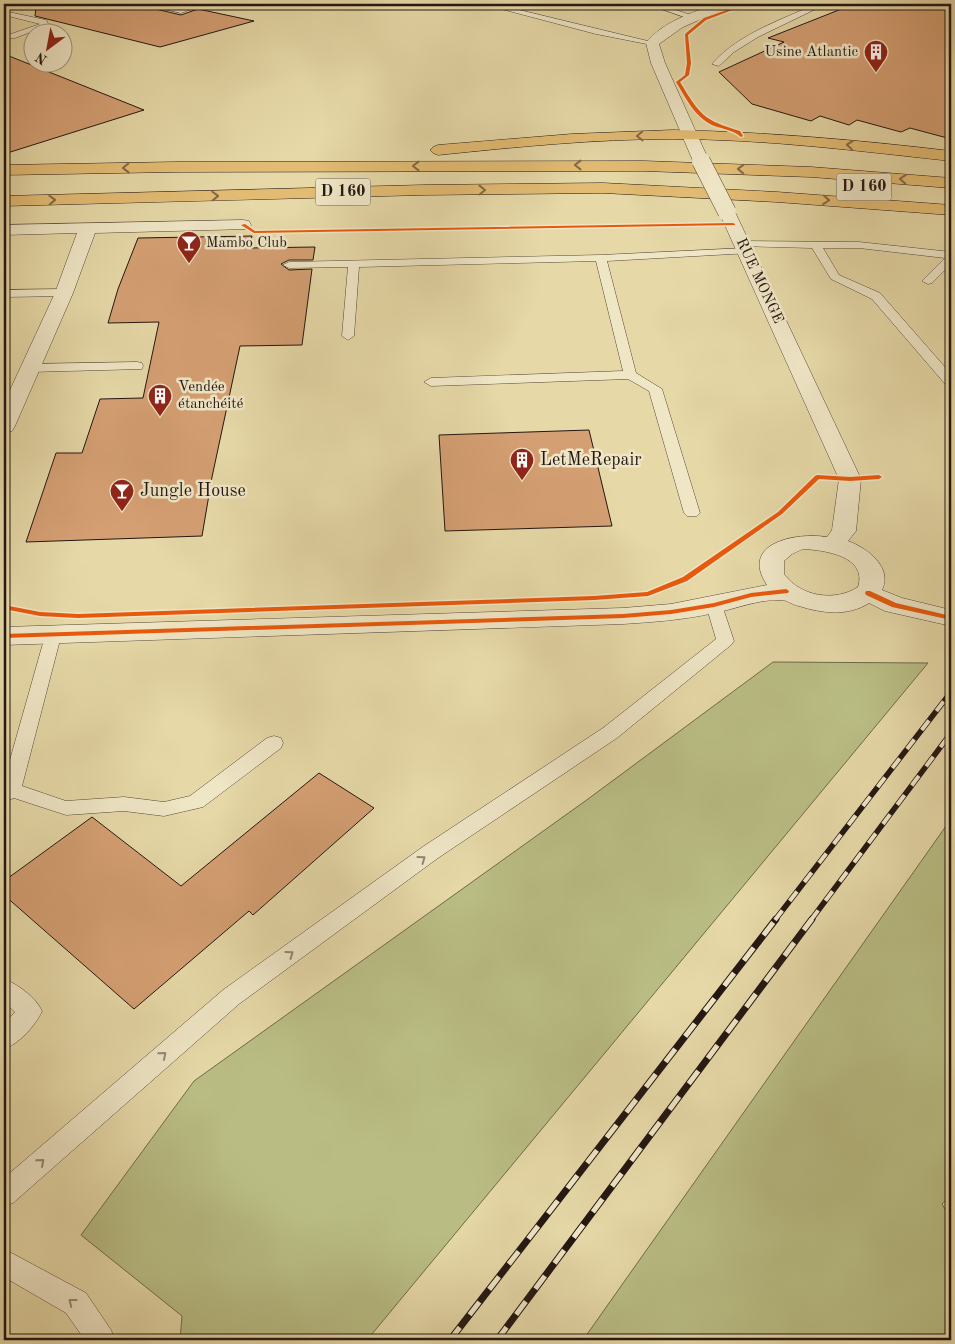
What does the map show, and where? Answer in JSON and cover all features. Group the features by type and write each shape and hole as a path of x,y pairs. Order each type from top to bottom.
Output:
{"highway":[{"path":"175,167 350,157 520,142 622,136 689,135 814,141 951,156"},
{"path":"4,170 175,167 644,166 811,172 951,183"},
{"name":"D 160","path":"4,188 601,176 776,183 951,195"},
{"name":"D 160","path":"4,201 423,190 603,188 777,196 951,210"},
{"path":"410,206 569,202 689,202 777,196"},
{"path":"4,216 246,218"}],"street":[{"path":"652,42 666,30 727,4"},
{"name":"RUE MONGE","path":"652,42 658,63 689,135 744,247 850,479 844,531 833,545"},
{"path":"4,230 88,228 246,218"},
{"path":"4,426 64,293 88,228"},
{"path":"801,542 833,545 860,557 868,566 872,575 872,584 868,593 858,599 845,603 814,603 786,591 776,581 771,571 771,561 777,552 801,542"},
{"path":"4,636 53,636 623,616 671,612 714,605 750,595 786,591"},
{"path":"868,593 894,605 951,618"}],"lane":[{"path":"22,8 36,4"},
{"path":"148,4 181,11 201,4"},
{"path":"487,4 596,32 652,42"},
{"path":"651,4 693,17"},
{"path":"716,64 731,50 755,35 822,4"},
{"path":"4,13 43,22 45,25 12,36 4,36"},
{"path":"816,245 834,276 876,296 951,382"},
{"path":"289,266 601,258 744,247 816,245 859,245 951,257"},
{"path":"928,281 951,257"},
{"path":"601,258 630,375"},
{"path":"348,336 354,264"},
{"path":"4,294 64,293"},
{"path":"30,368 137,366"},
{"path":"431,382 630,375 655,389 692,513"},
{"path":"4,1194 231,997 431,852 610,733 725,641 714,605"},
{"path":"53,636 7,792 66,808 88,804 124,804 164,809 196,802 274,743"},
{"path":"4,989 30,1010 4,1039"},
{"path":"4,1262 76,1303 101,1340"}],"green space":[{"path":"773,662 928,663 367,1340 180,1340 182,1316 81,1235 194,1081 588,799"},
{"path":"951,819 951,1195 942,1204 951,1219 951,1340 583,1340"}],"building":[{"path":"42,4 141,4 181,15 198,9 254,21 160,47 72,25 72,22 59,22 35,16 36,7"},
{"name":"Usine Atlantic","path":"854,4 951,4 951,139 910,128 901,132 857,120 849,125 820,116 811,121 752,104 719,72 784,42 768,38"},
{"path":"4,54 22,61 22,72 49,72 144,110 4,154"},
{"path":"252,236 249,248 315,247 313,260 289,260 281,264 289,270 312,269 302,345 240,346 212,477 202,536 26,542 56,453 82,453 100,399 143,398 159,322 108,323 118,289 138,238"},
{"name":"LetMeRepair","path":"589,430 612,526 445,531 439,435"},
{"path":"319,773 374,808 253,915 249,911 134,1009 4,895 4,881 92,817 181,886"}],"railway":[{"path":"775,920 951,692"},
{"path":"811,920 951,733"},
{"path":"450,1340 776,919"},
{"path":"497,1340 812,919"}],"cycle path":[{"path":"741,136 739,132 707,121 701,116 678,82 687,75 689,63 686,35 705,19 746,4"},
{"path":"243,225 254,232 733,224"},
{"path":"4,607 40,614 78,616 594,598 648,594 685,579 780,513 817,477 850,479 879,477"},
{"path":"4,636 623,616 671,612 714,605 751,595 786,591"},
{"path":"868,593 894,605 951,618"}],"place":[{"name":"Usine Atlantic","path":"876,73"},
{"name":"Mambo Club","path":"189,264"},
{"name":"Vendée étanchéité","path":"160,417"},
{"name":"LetMeRepair","path":"522,481"},
{"name":"Jungle House","path":"122,512"}]}
